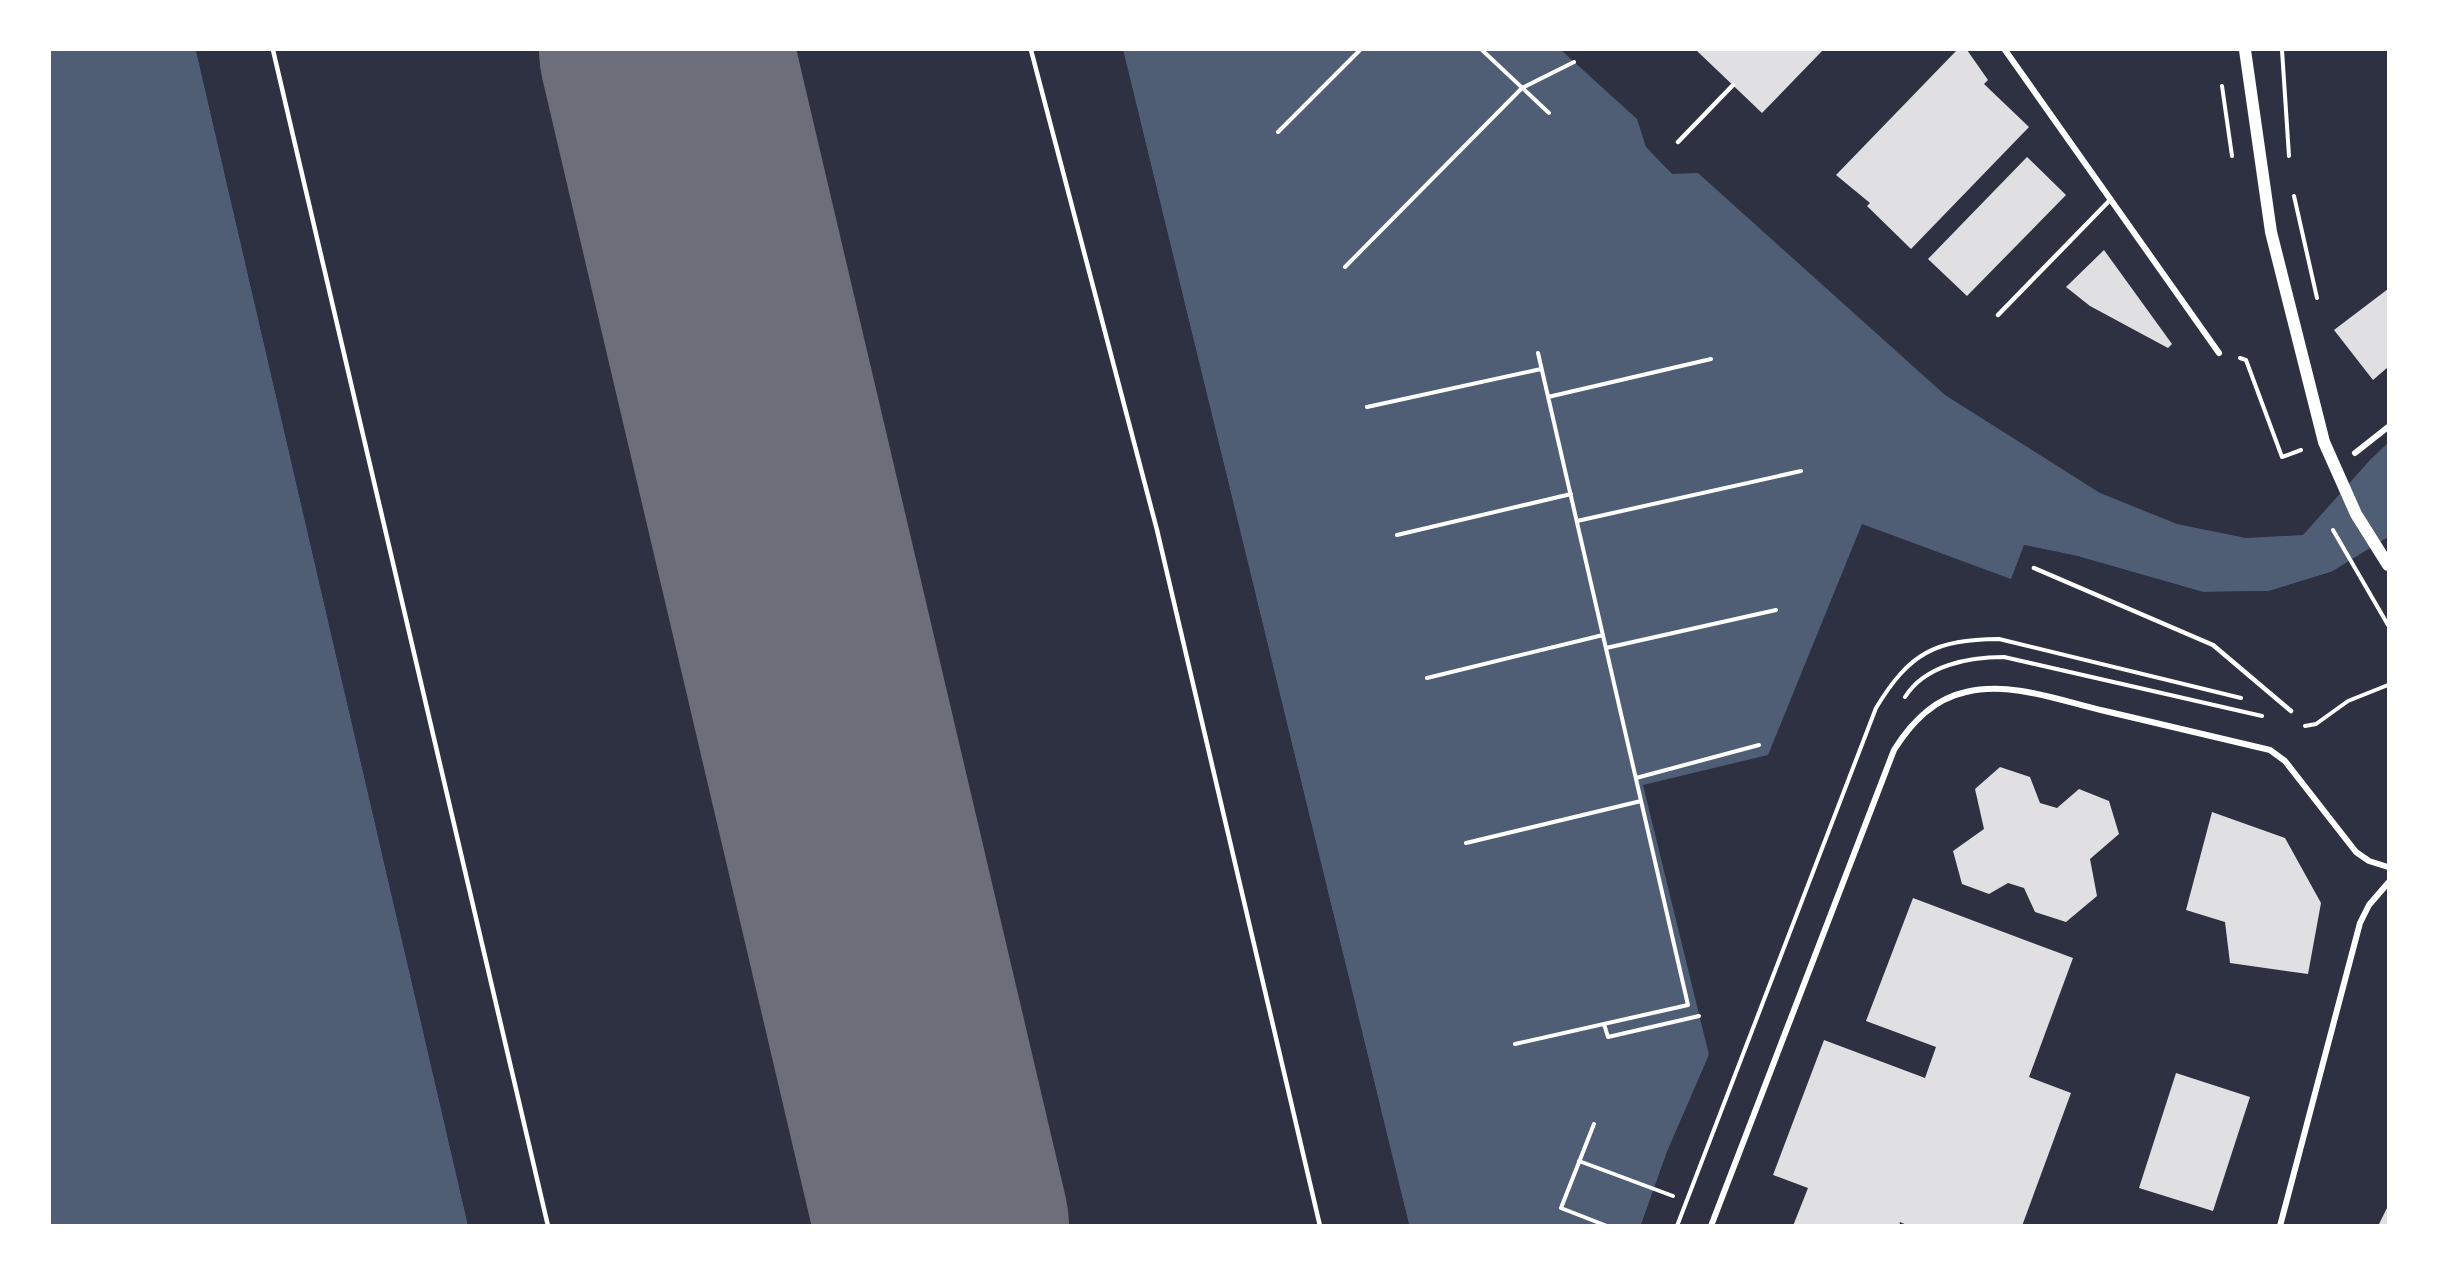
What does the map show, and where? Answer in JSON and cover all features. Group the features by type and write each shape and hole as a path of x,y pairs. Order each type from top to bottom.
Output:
{"main road":[{"path":"2245,50 2271,232 2324,442 2356,514 2388,565"},
{"path":"2252,99 2253,50"}],"street":[{"path":"2005,50 2219,353"},
{"path":"2355,453 2388,427"},
{"path":"1711,1226 1894,750 1906,730 1923,713 1943,700 1964,692 2010,688 2270,750 2285,761 2356,852 2368,861 2388,867"},
{"path":"2280,1226 2360,923 2369,905 2388,883"}],"lane":[{"path":"273,50 549,1226"},
{"path":"1030,50 1156,530 1320,1226"},
{"path":"1678,142 1733,85"},
{"path":"1998,315 2111,199"},
{"path":"2034,568 2213,645 2291,711"}],"path":[{"path":"1278,132 1360,50"},
{"path":"1482,50 1549,113"},
{"path":"2282,50 2290,166"},
{"path":"1345,267 1522,88 1574,62"},
{"path":"2293,190 2319,306"},
{"path":"1515,1044 1688,1005 1538,353"},
{"path":"2219,353 2246,360 2282,457 2300,451"},
{"path":"1548,397 1712,360"},
{"path":"1367,407 1541,369"},
{"path":"1577,521 1801,471"},
{"path":"1397,535 1570,494"},
{"path":"1606,648 1776,610"},
{"path":"1427,678 1603,635"},
{"path":"1677,1226 1876,708 1892,682 1909,665 1933,648 1961,640 1999,639 2246,700"},
{"path":"1900,706 1910,689 1943,667 1983,657 2004,657 2309,726 2316,724 2348,701 2388,685"},
{"path":"2291,711 2291,723"},
{"path":"1636,778 1759,745"},
{"path":"1466,843 1641,801"},
{"path":"1604,1024 1608,1037 1699,1016"},
{"path":"1594,1124 1561,1208 1608,1226"},
{"path":"1580,1161 1673,1196"}],"water":[{"path":"50,50 196,50 468,1225 50,1225"},
{"path":"1123,50 1561,50 1637,119 1646,147 1672,174 1698,173 1945,395 2100,493 2177,524 2246,538 2303,535 2388,443 2388,537 2331,572 2269,591 2203,592 2077,556 2024,545 2011,579 1862,524 1768,755 1643,785 1709,1055 1667,1152 1641,1225 1409,1225"}],"pier":[{"path":"196,50 199,50 471,1226 468,1225"},
{"path":"1120,50 1123,50 1409,1225 1406,1226"},
{"path":"2024,545 2077,556 2203,592 2269,591 2331,572 2333,574 2270,594 2203,595"},
{"path":"1709,1055 1710,1059 1670,1154 1644,1226 1641,1225 1667,1152"}],"building":[{"path":"1696,50 1823,50 1762,113"},
{"path":"1957,50 1967,50 1988,80 1984,84 2029,127 1911,249 1867,206 1870,203 1836,175"},
{"path":"2027,157 2066,195 1967,296 1928,259"},
{"path":"2104,250 2172,344 2168,348 2090,306 2066,287"},
{"path":"2388,289 2388,367 2373,380 2334,330"},
{"path":"2000,767 2030,777 2040,803 2057,808 2079,789 2109,801 2119,834 2090,859 2097,896 2066,922 2035,912 2024,888 2008,883 1989,894 1962,884 1953,851 1984,829 1975,789"},
{"path":"2212,812 2285,838 2321,903 2308,974 2230,963 2225,922 2186,910"},
{"path":"1913,898 2073,958 2029,1077 2071,1093 2022,1226 1909,1226 1900,1222 1899,1226 1793,1226 1808,1188 1773,1175 1824,1040 1925,1078 1936,1047 1866,1021"},
{"path":"2176,1073 2250,1097 2213,1211 2139,1188"},
{"path":"2388,1206 2388,1226 2378,1226"}],"runway":[{"path":"666,50 942,1226"}]}
